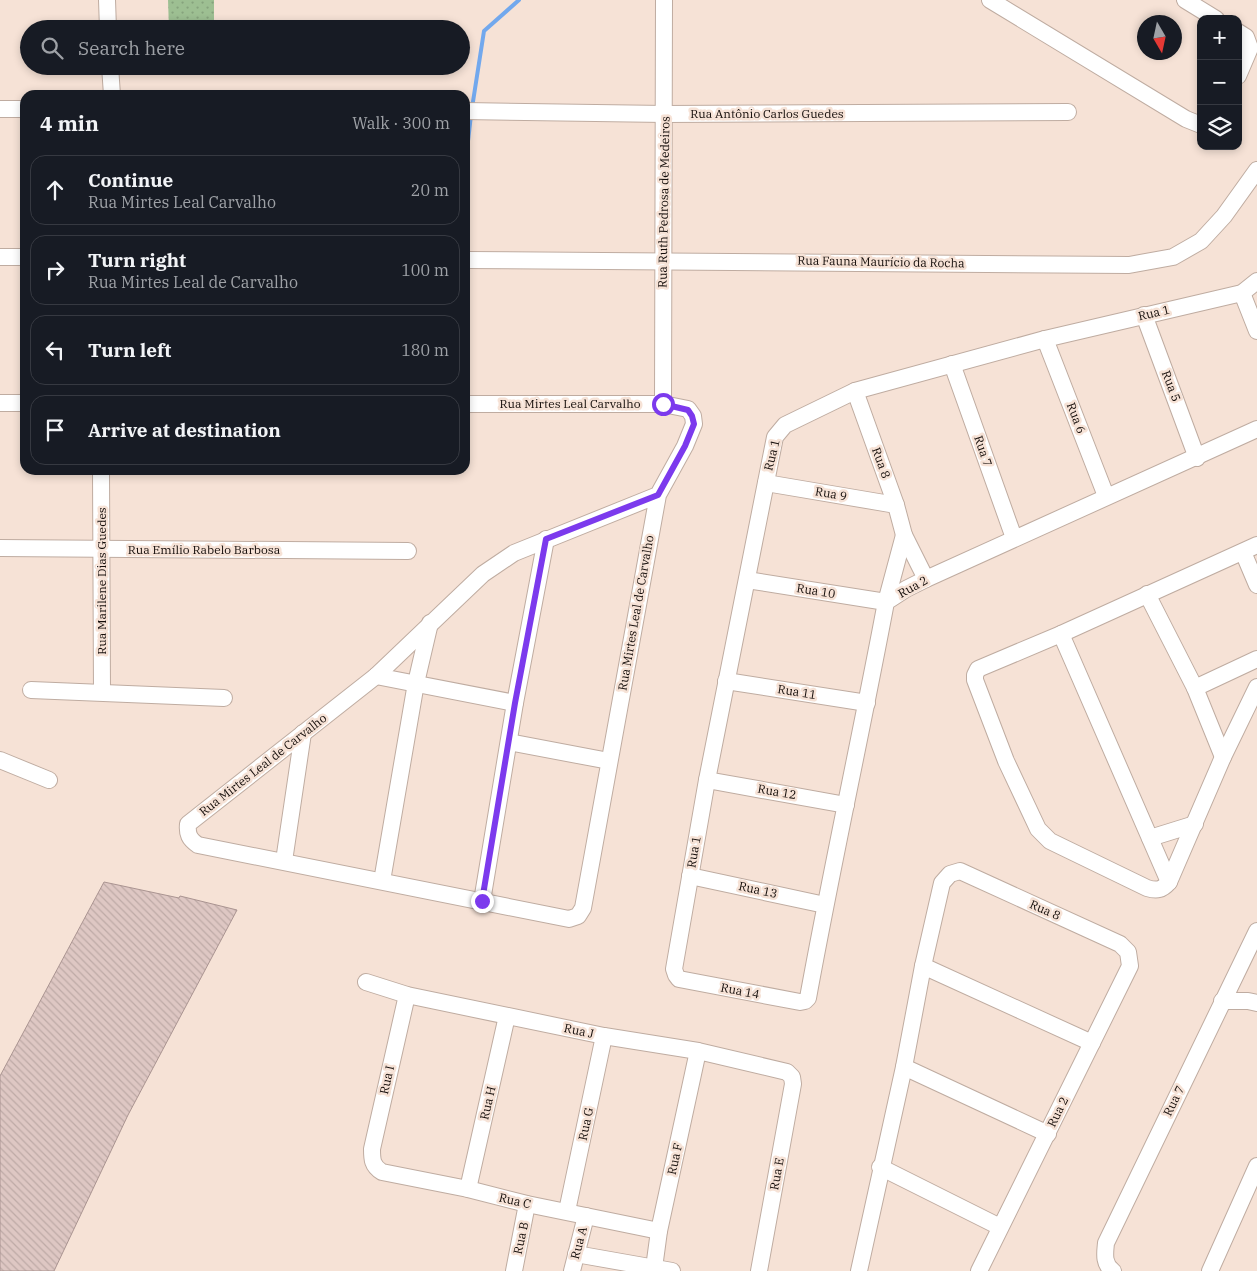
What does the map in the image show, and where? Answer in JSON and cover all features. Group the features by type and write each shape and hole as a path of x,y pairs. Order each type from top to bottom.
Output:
{"street":[{"path":"107,0 108,20"},
{"name":"Rua Ruth Pedrosa de Medeiros","path":"663,404 664,0"},
{"path":"990,0 1186,119 1197,123"},
{"path":"1185,0 1209,15"},
{"path":"1242,34 1246,37 1250,48 1242,67"},
{"path":"111,75 112,90"},
{"path":"0,109 20,109"},
{"name":"Rua Antônio Carlos Guedes","path":"470,111 665,114 1068,112"},
{"name":"Rua Fauna Maurício da Rocha","path":"470,260 1129,265 1173,257 1201,240 1224,216 1257,170"},
{"path":"0,257 20,257"},
{"name":"Rua 1","path":"676,975 674,969 726,681 775,437 785,425 855,391 1045,339 1242,294 1257,281"},
{"path":"1242,294 1257,331"},
{"name":"Rua 5","path":"1144,315 1197,458"},
{"name":"Rua 6","path":"1045,339 1106,496"},
{"name":"Rua 7","path":"952,364 1014,538"},
{"name":"Rua 8","path":"855,391 896,505 904,535 926,579"},
{"path":"0,404 20,404"},
{"name":"Rua Mirtes Leal Carvalho","path":"470,404 663,404 688,410 694,424"},
{"name":"Rua Mirtes Leal de Carvalho","path":"658,495 514,553 483,574 376,676 188,824 187,832 191,840 198,845 569,919 578,916 583,908 658,495 685,446 694,424"},
{"name":"Rua 2","path":"805,1001 808,998 886,602 926,579 1106,496 1197,458 1257,429"},
{"name":"Rua Marilene Dias Guedes","path":"101,475 102,692"},
{"name":"Rua 9","path":"766,483 896,505"},
{"name":"Rua 8","path":"886,602 904,535"},
{"path":"482,901 515,703 546,539"},
{"name":"Rua Emílio Rabelo Barbosa","path":"0,548 408,552"},
{"path":"1257,585 1250,548 1062,634 978,669 975,675 975,680 1006,761 1038,829 1050,841 1147,888 1156,890 1163,888 1168,882 1223,757 1257,687"},
{"name":"Rua 10","path":"747,580 886,602"},
{"path":"1147,594 1195,688 1223,757"},
{"path":"382,881 416,683 430,623"},
{"path":"1062,634 1168,882"},
{"path":"1195,688 1257,659"},
{"path":"376,676 515,703"},
{"name":"Rua 11","path":"726,681 867,703"},
{"path":"31,690 224,698"},
{"path":"284,861 303,733"},
{"path":"509,742 609,761"},
{"path":"0,760 49,780"},
{"name":"Rua 12","path":"707,780 846,805"},
{"path":"1150,838 1194,824"},
{"name":"Rua 8","path":"923,966 942,883 950,874 960,871 1120,944 1128,952"},
{"name":"Rua 13","path":"690,876 825,905"},
{"name":"Rua 7","path":"1113,1271 1104,1257 1106,1243 1222,1000 1257,935"},
{"name":"Rua 2","path":"979,1271 1130,966 1128,952"},
{"path":"859,1271 880,1167 904,1067 923,966 1092,1043"},
{"name":"Rua 14","path":"676,975 679,979 800,1002 805,1001"},
{"name":"Rua J","path":"366,982 406,995 507,1016 604,1036 698,1051 786,1072 792,1077"},
{"name":"Rua I","path":"373,1165 372,1148 406,995"},
{"path":"1222,1000 1257,1003"},
{"name":"Rua H","path":"468,1189 507,1016"},
{"name":"Rua G","path":"567,1211 604,1036"},
{"name":"Rua F","path":"654,1268 659,1231 698,1051"},
{"path":"904,1067 1048,1134"},
{"name":"Rua E","path":"759,1271 793,1084 792,1077"},
{"name":"Rua C","path":"373,1165 382,1172 659,1231"},
{"path":"880,1167 1000,1227"},
{"path":"1210,1271 1256,1170"},
{"name":"Rua B","path":"514,1271 528,1204"},
{"name":"Rua A","path":"572,1271 586,1216"},
{"path":"576,1254 672,1271"}],"green space":[{"path":"168,0 214,0 214,20 169,20"}],"building":[{"path":"104,882 179,898 180,896 237,910 128,1115 54,1271 0,1271 0,1076"}],"waterway":[{"path":"472,108 484,31 519,0"},
{"path":"470,124 471,115"}],"route":[{"path":"482,901 515,703 546,539 658,495 685,446 694,424 688,410 663,404"}]}
